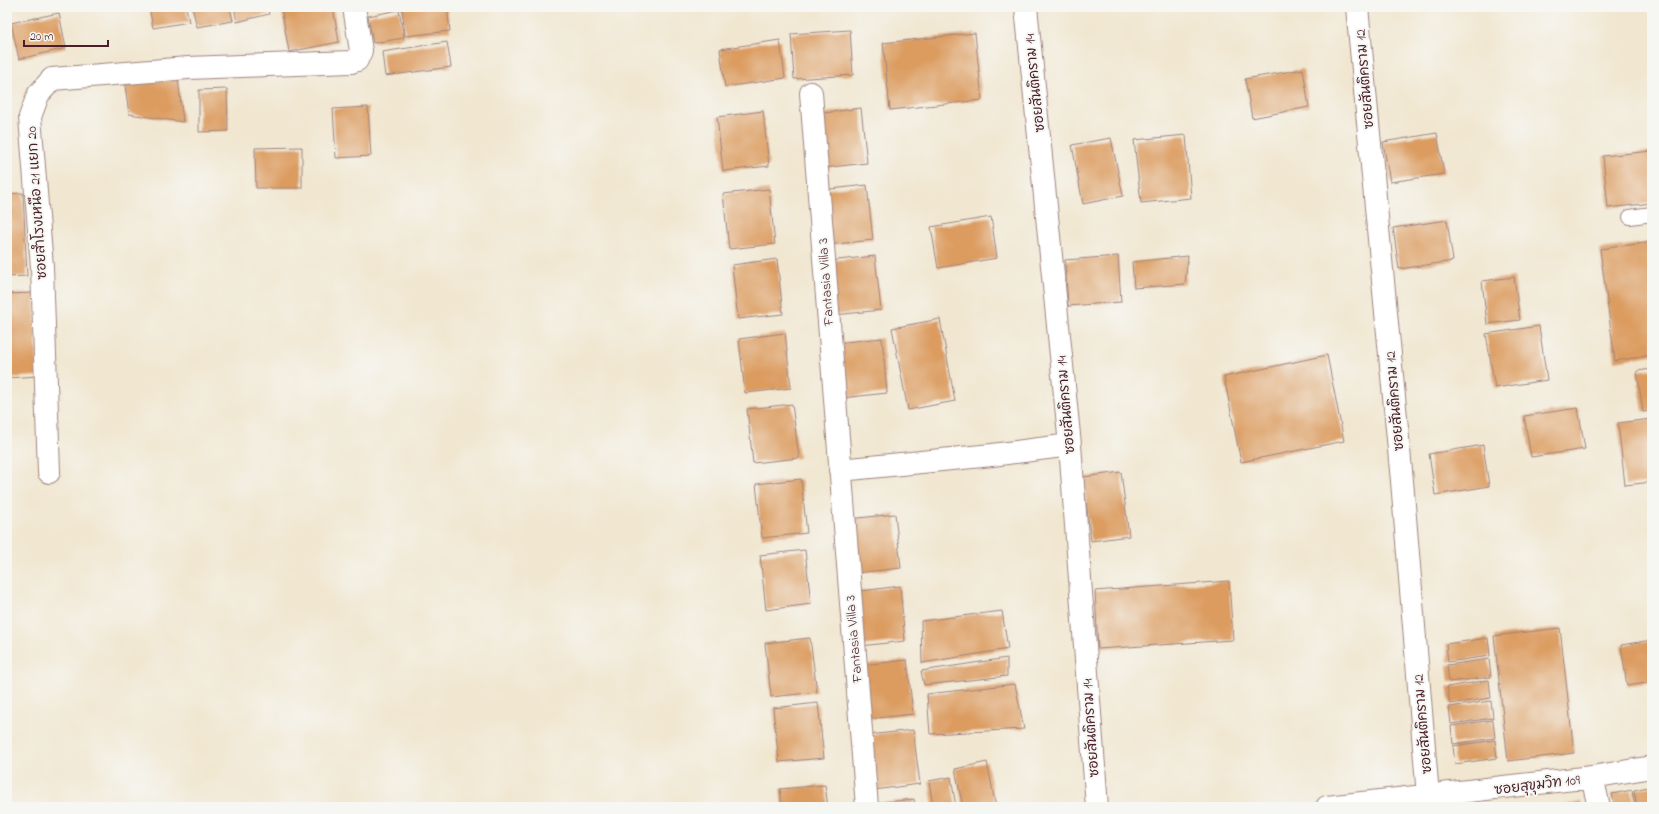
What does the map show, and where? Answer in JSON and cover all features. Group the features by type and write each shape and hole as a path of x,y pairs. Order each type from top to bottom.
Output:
{"street":[{"name":"ซอยสำโรงเหนือ 21 แยก 20","path":"48,472 42,267 30,116 38,95 52,79 188,68 351,62 357,60 361,51 354,7"},
{"name":"ซอยสันติคราม 14","path":"1026,7 1070,445 1096,806"},
{"name":"ซอยสันติคราม 12","path":"1357,7 1402,482 1428,796"},
{"name":"Fantasia Villa 3","path":"811,93 867,807"},
{"path":"840,470 992,455 1070,445"},
{"name":"ซอยสุขุมวิท 109","path":"1327,807 1592,777 1652,767"},
{"path":"1592,777 1599,807"}],"lane":[{"path":"1630,217 1652,214"}],"building":[{"path":"149,7 186,7 189,22 153,28"},
{"path":"192,7 230,7 233,21 197,27"},
{"path":"234,7 267,7 269,14 237,22"},
{"path":"281,7 333,7 339,42 289,52"},
{"path":"447,7 450,31 405,36 402,8"},
{"path":"399,10 404,38 373,43 368,16"},
{"path":"59,13 66,48 19,59 11,23"},
{"path":"850,30 853,75 794,79 791,34"},
{"path":"975,33 982,100 890,110 883,43"},
{"path":"780,40 785,78 725,87 720,49"},
{"path":"447,42 451,67 385,76 382,52"},
{"path":"1303,69 1309,107 1252,118 1245,79"},
{"path":"178,78 183,122 129,114 125,85"},
{"path":"227,89 228,131 199,132 199,90"},
{"path":"368,107 371,156 336,158 333,109"},
{"path":"861,108 867,163 822,168 816,114"},
{"path":"763,111 769,166 723,171 717,117"},
{"path":"1437,133 1444,174 1390,182 1383,142"},
{"path":"1186,135 1191,198 1141,203 1134,140"},
{"path":"1111,138 1123,196 1083,204 1072,145"},
{"path":"302,147 302,188 256,188 255,148"},
{"path":"1652,151 1652,203 1608,208 1603,156"},
{"path":"867,185 873,240 828,245 822,190"},
{"path":"769,189 775,244 729,249 723,194"},
{"path":"23,193 27,276 7,277 7,194"},
{"path":"991,217 997,258 938,268 931,227"},
{"path":"1447,220 1453,261 1399,269 1393,228"},
{"path":"1652,242 1652,355 1615,361 1600,249"},
{"path":"875,256 881,310 835,315 829,261"},
{"path":"1118,256 1121,302 1068,306 1065,260"},
{"path":"1188,256 1185,284 1134,288 1132,262"},
{"path":"777,259 783,314 738,319 732,265"},
{"path":"1514,277 1520,320 1487,324 1482,281"},
{"path":"34,293 38,376 7,378 7,294"},
{"path":"940,319 955,401 908,410 892,328"},
{"path":"1539,326 1547,380 1495,388 1486,334"},
{"path":"785,333 791,388 745,393 739,339"},
{"path":"882,338 887,393 842,398 836,343"},
{"path":"1327,355 1344,441 1241,462 1224,377"},
{"path":"1652,369 1652,411 1643,412 1637,371"},
{"path":"792,404 799,458 753,463 747,409"},
{"path":"1578,408 1585,449 1531,457 1524,416"},
{"path":"1652,419 1652,482 1625,485 1618,423"},
{"path":"1483,445 1489,486 1435,495 1429,454"},
{"path":"1121,472 1129,536 1091,541 1083,477"},
{"path":"801,479 807,533 762,538 756,484"},
{"path":"895,514 901,568 856,573 849,519"},
{"path":"805,550 811,604 766,610 760,555"},
{"path":"1229,581 1233,640 1098,649 1095,591"},
{"path":"900,586 905,641 860,646 854,592"},
{"path":"1002,611 1008,649 922,663 921,621"},
{"path":"1560,628 1574,753 1508,761 1494,636"},
{"path":"810,638 817,692 771,697 765,643"},
{"path":"1488,638 1490,656 1448,662 1446,644"},
{"path":"1652,640 1652,682 1627,686 1621,645"},
{"path":"1007,658 1007,676 924,685 921,671"},
{"path":"1489,659 1491,677 1449,682 1447,665"},
{"path":"907,660 913,714 868,719 862,665"},
{"path":"1489,680 1491,698 1450,704 1447,687"},
{"path":"1015,684 1024,729 930,734 927,694"},
{"path":"1491,701 1493,718 1451,724 1449,707"},
{"path":"818,703 824,758 779,762 773,708"},
{"path":"1493,720 1495,738 1453,744 1451,726"},
{"path":"913,730 920,784 874,790 869,735"},
{"path":"1495,740 1497,758 1455,764 1453,746"},
{"path":"987,762 996,807 963,807 955,769"},
{"path":"951,777 956,807 933,807 929,781"},
{"path":"825,785 828,807 782,807 780,789"},
{"path":"1652,786 1652,807 1637,807 1634,790"},
{"path":"1632,790 1635,807 1615,807 1612,794"},
{"path":"914,799 915,807 869,807 869,804"},
{"path":"1581,802 1582,807 1562,807 1562,806"}]}
